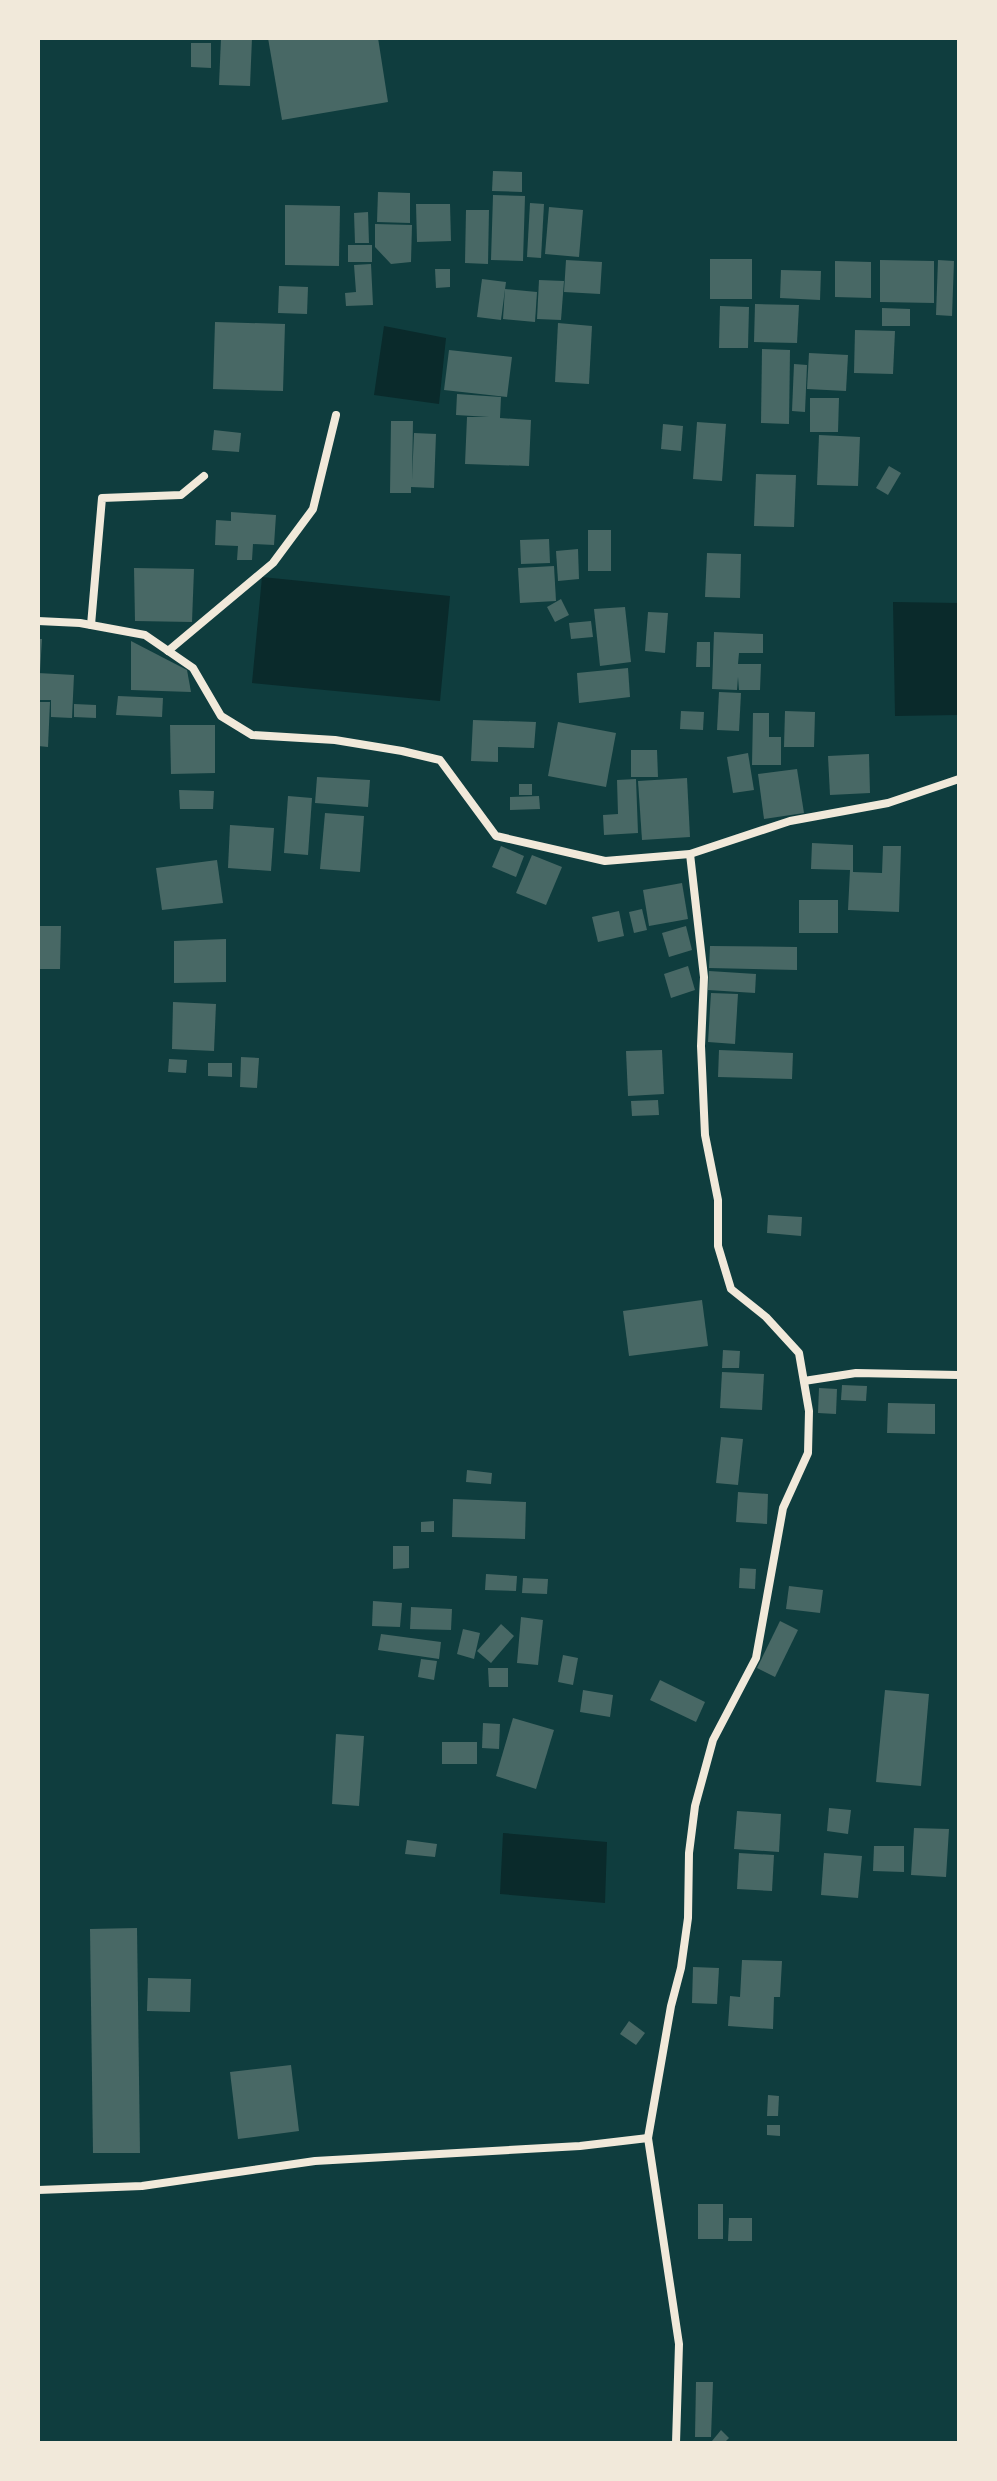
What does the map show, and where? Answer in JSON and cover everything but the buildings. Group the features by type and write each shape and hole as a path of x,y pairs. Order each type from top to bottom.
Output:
{"street":[{"path":"168,651 273,563 313,509 336,415"},
{"path":"91,625 102,498 181,495 204,476"},
{"path":"38,621 91,625 145,635 193,668 221,716 252,735 335,740 440,760 496,836 605,861 690,854 790,821 888,803 959,779"},
{"path":"676,2443 679,2344 648,2138 685,1943 689,1853 695,1806 713,1740 756,1658 783,1508 808,1453 809,1411 799,1353 766,1317 731,1289 718,1246 718,1200 705,1135 701,1046 704,977 690,854"},
{"path":"804,1381 856,1373 959,1375"},
{"path":"38,2190 142,2186 315,2161 580,2146 648,2138"}],"water":[{"path":"384,326 446,338 439,404 374,395"},
{"path":"262,577 450,596 440,701 252,683"},
{"path":"893,602 959,603 959,715 895,716"},
{"path":"503,1833 607,1842 605,1903 500,1894"}]}
